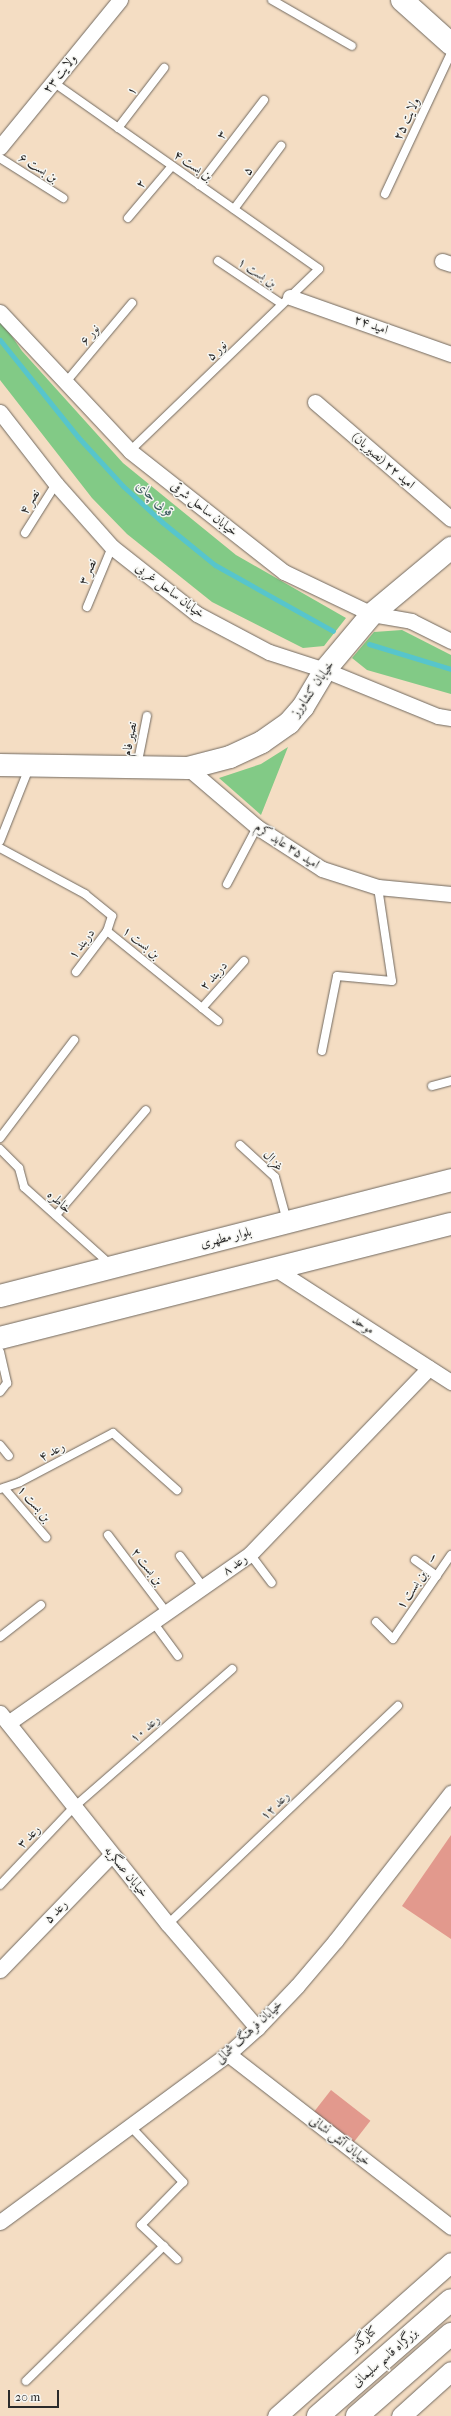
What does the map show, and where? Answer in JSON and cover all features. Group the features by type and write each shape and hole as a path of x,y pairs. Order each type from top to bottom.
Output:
{"main road":[{"path":"402,0 451,44"},
{"name":"خیابان کشاورز","path":"0,764 188,768 230,757 277,732 303,707 325,670 372,614 451,548"},
{"name":"بلوار مطهری","path":"0,1296 451,1180"},
{"path":"0,1338 451,1224"},
{"name":"بزرگراه قاسم سلیمانی","path":"318,2416 451,2300"},
{"path":"358,2416 451,2334"}],"street":[{"name":"ولایت ۲۳","path":"0,147 120,0"},
{"name":"امید ۲۴","path":"286,301 451,354"},
{"name":"خیابان ساحل شرقی","path":"0,312 130,451 284,572 372,614 411,621 451,641"},
{"name":"امید ۲۲ (نصیریان)","path":"315,402 451,519"},
{"name":"خیابان ساحل غربی","path":"0,412 56,484 112,547 197,614 268,652 325,670 444,717 451,726"},
{"name":"امید ۳۵ عابد کرم","path":"188,768 257,827 322,869 378,887 451,894"},
{"name":"موحد","path":"274,1268 451,1382"},
{"name":"رعد ۸","path":"4,1718 153,1622 250,1554 429,1368"},
{"name":"خیابان عسگریه","path":"4,1718 168,1924 257,2028"},
{"name":"خیابان فرهنگ شمالی","path":"0,2222 131,2127 228,2054 257,2028 298,1986 336,1940 451,1793"},
{"name":"رعد ۵","path":"0,1970 112,1854"},
{"name":"خیابان آتش نشانی","path":"228,2054 451,2227"},
{"name":"کنارگذر","path":"277,2416 451,2262"},
{"path":"401,2416 451,2371"}],"lane":[{"path":"272,0 352,46"},
{"name":"ولایت ۲۵","path":"385,194 451,53"},
{"name":"۱","path":"118,128 164,68"},
{"name":"بن بست ۴","path":"53,82 319,269"},
{"name":"۳","path":"199,185 264,100"},
{"name":"۵","path":"234,209 281,146"},
{"name":"بن بست ۶","path":"0,158 63,198"},
{"name":"۲","path":"128,218 172,166"},
{"name":"بن بست ۱","path":"218,261 286,301"},
{"name":"نور ۵","path":"130,451 319,269"},
{"name":"نور ۶","path":"66,382 132,303"},
{"name":"نصر ۴","path":"26,533 56,484"},
{"name":"نصر ۳","path":"86,607 112,547"},
{"name":"نصیر فام","path":"137,767 147,716"},
{"path":"0,841 30,765"},
{"path":"227,884 257,827"},
{"name":"بن بست ۱","path":"0,848 85,894 112,916 108,931 218,1021"},
{"path":"322,1051 337,976 392,981 378,887"},
{"name":"دربند ۱","path":"76,972 108,931"},
{"name":"دربند ۲","path":"202,1008 244,961"},
{"path":"0,1138 74,1040"},
{"path":"432,1086 451,1081"},
{"path":"56,1215 146,1110"},
{"name":"غزال","path":"240,1145 275,1177 288,1222"},
{"name":"خاطره","path":"0,1149 19,1168 24,1187 113,1267"},
{"path":"0,1352 7,1383 0,1392"},
{"name":"رعد ۴","path":"2,1488 20,1482 113,1433 177,1490"},
{"path":"0,1445 9,1456"},
{"name":"بن بست ۱","path":"2,1488 46,1537"},
{"name":"بن بست ۲","path":"108,1535 167,1612"},
{"path":"250,1554 272,1583"},
{"name":"بن بست ۱","path":"376,1622 393,1639 451,1555"},
{"path":"180,1556 203,1587"},
{"name":"۱","path":"415,1560 437,1576"},
{"path":"0,1637 41,1605"},
{"path":"153,1622 178,1656"},
{"name":"رعد ۱۰","path":"74,1806 232,1669"},
{"name":"رعد ۱۲","path":"168,1924 398,1706"},
{"name":"رعد ۳","path":"0,1884 74,1806"},
{"path":"131,2127 183,2182 140,2224 176,2259"},
{"path":"26,2381 164,2246"}],"green space":[{"path":"0,319 22,351 123,463 236,555 346,618 324,646 303,648 212,602 127,534 92,498 0,380"},
{"path":"402,630 451,655 451,694 367,670 352,658 374,632"},
{"path":"288,747 261,815 219,778 261,764"}],"building":[{"path":"451,1835 451,1939 402,1906"},
{"path":"331,2090 370,2121 351,2145 312,2114"}],"waterway":[{"name":"قوبی چای","path":"0,340 78,437 123,486 162,522 215,565 333,631"},
{"name":"قوبی چای","path":"369,644 451,669"}]}
